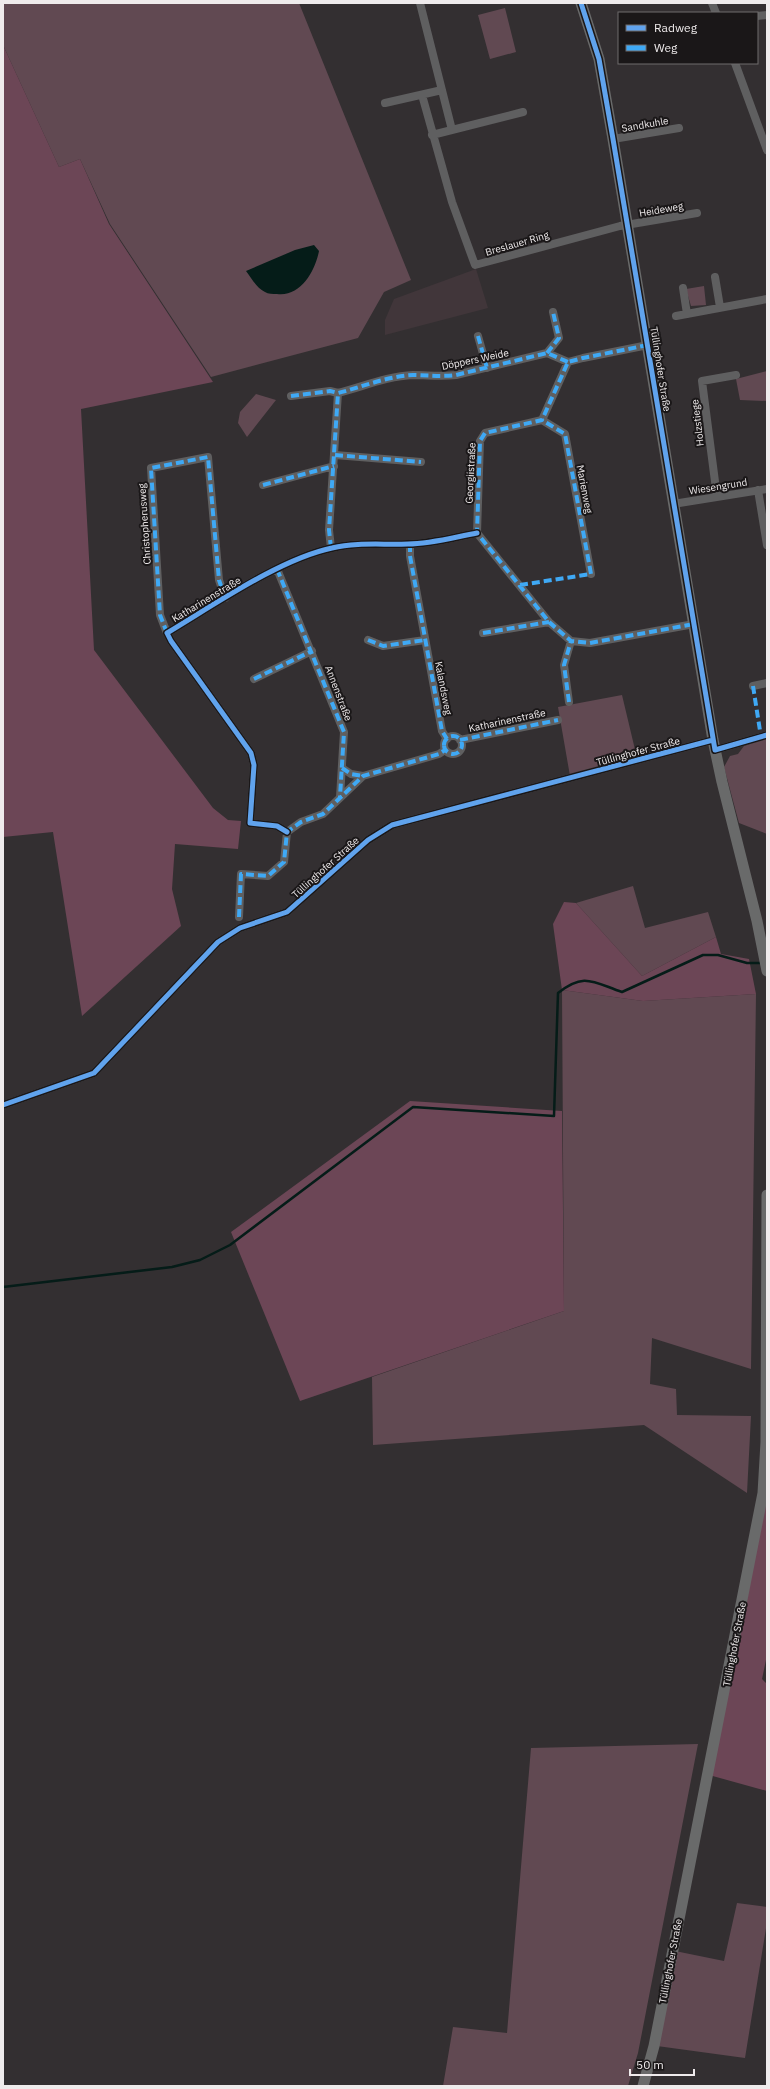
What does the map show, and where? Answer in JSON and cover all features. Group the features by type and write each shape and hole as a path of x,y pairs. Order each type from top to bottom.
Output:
{"main road":[{"name":"Tüllinghofer Straße","path":"581,3 599,58 714,745 767,971"},
{"name":"Tüllinghofer Straße","path":"643,2086 655,2038 766,1480 767,1195"}],"street":[{"path":"420,3 452,130"},
{"path":"735,64 767,150"},
{"path":"385,103 442,90"},
{"name":"Breslauer Ring","path":"422,95 452,202 475,265 546,244 628,225"},
{"path":"432,135 523,112"},
{"name":"Sandkuhle","path":"613,139 679,128"},
{"name":"Heideweg","path":"628,225 697,213"},
{"path":"715,277 720,307"},
{"path":"683,288 687,314"},
{"path":"676,316 767,299"},
{"path":"553,312 559,338 547,352 568,362 648,345"},
{"path":"478,336 487,368"},
{"name":"Döppers Weide","path":"291,396 330,391 338,393 414,375 441,377 487,368 547,352"},
{"path":"542,420 568,362"},
{"name":"Holzstiege","path":"717,497 702,381 736,375"},
{"path":"331,548 329,530 338,393"},
{"name":"Georgiistraße","path":"477,533 480,441 485,433 542,420"},
{"name":"Marienweg","path":"542,420 565,434 591,574"},
{"path":"335,455 421,462"},
{"name":"Christopherusweg","path":"167,633 160,615 151,468 208,457 219,580 225,598"},
{"path":"263,485 334,466"},
{"name":"Wiesengrund","path":"673,504 767,489"},
{"path":"758,490 767,545"},
{"path":"477,533 549,622 571,641 590,644 694,624"},
{"name":"Katharinenstraße","path":"287,832 277,826 250,823 254,765 251,753 175,647 167,633 225,598 303,557 331,548 355,544 410,544 477,533"},
{"name":"Kalandsweg","path":"410,544 410,556 442,731 447,739"},
{"name":"Annenstraße","path":"278,569 344,732 340,797"},
{"path":"483,633 549,622"},
{"path":"368,640 383,646 425,640"},
{"path":"569,702 564,665 571,641"},
{"path":"254,679 312,650"},
{"path":"753,686 767,683"},
{"name":"Katharinenstraße","path":"460,740 558,720"},
{"path":"714,745 767,735"},
{"path":"454,737 460,740 461,746 458,752 451,754 445,750 444,742 447,739 454,737"},
{"name":"Tüllinghofer Straße","path":"3,1105 94,1073 218,942 240,928 287,912 368,840 392,825 714,745"},
{"path":"342,768 350,774 363,776 439,754 445,750"},
{"path":"239,917 241,874 268,876 284,862 287,832 301,822 323,814 363,776"}],"shaded area":[{"path":"3,3 299,3 411,280 384,292 358,338 211,377 110,224 80,159 59,167 3,45"},
{"path":"505,8 516,52 490,59 478,15"},
{"path":"3,45 59,167 80,159 109,224 213,382 81,409 94,650 213,808 228,820 241,821 238,849 175,844 172,889 181,926 82,1016 53,832 3,837"},
{"path":"314,245 319,251 314,267 306,281 300,287 286,294 266,293 257,285 246,271 295,250"},
{"path":"476,269 488,308 385,335 385,320 394,299"},
{"path":"704,286 706,305 691,306 686,289"},
{"path":"767,371 767,401 740,400 736,379"},
{"path":"256,394 276,400 247,437 238,423 240,412"},
{"path":"622,695 637,758 570,776 558,707"},
{"path":"767,738 767,834 739,823 724,767 730,756 738,754 744,746"},
{"path":"633,886 645,928 708,912 716,937 642,976 576,903"},
{"path":"564,902 576,903 642,976 716,937 721,954 749,959 756,994 643,1001 562,990 553,924"},
{"path":"562,990 643,1001 756,994 751,1369 652,1338 650,1384 676,1389 677,1415 751,1416 747,1493 644,1425 373,1445 372,1377 564,1311"},
{"path":"410,1101 562,1111 564,1311 300,1401 231,1232"},
{"path":"767,1486 767,1655 762,1679 767,1684 767,1791 709,1775"},
{"path":"698,1744 638,2053 628,2086 443,2086 453,2027 507,2033 531,1748"},
{"path":"737,1903 767,1907 767,1922 745,2058 657,2046 675,1951 724,1961"}],"waterway":[{"path":"3,1287 172,1267 200,1260 230,1245 413,1107 554,1116 558,993 567,987 582,981 596,982 622,992 703,955 718,955 747,963 762,963"}],"marked path":[{"path":"547,353 559,338 553,312"},
{"path":"478,336 487,368"},
{"path":"648,345 568,362 542,420 485,433 480,441 477,533 549,622 571,641 590,643 694,624"},
{"path":"331,548 329,530 338,393 394,377 413,375 456,375 547,353 568,362"},
{"path":"291,396 330,391 338,393"},
{"path":"520,585 591,574 565,434 542,420"},
{"path":"335,455 421,462"},
{"path":"167,633 160,615 151,468 208,457 219,580 225,598"},
{"path":"263,485 334,466"},
{"path":"410,544 410,556 442,731 447,739"},
{"path":"277,569 344,732 340,797"},
{"path":"483,633 549,622"},
{"path":"368,640 383,646 425,640"},
{"path":"569,702 564,665 571,641"},
{"path":"254,679 312,651"},
{"path":"753,686 761,737"},
{"path":"460,740 558,720"},
{"path":"453,736 459,739 462,745 459,751 453,754 447,751 444,745 447,739 453,736"},
{"path":"239,917 241,874 268,876 284,862 287,832 301,822 323,814 363,776 439,754 445,750"},
{"path":"342,768 351,774 363,776"}],"cycle path":[{"path":"581,3 599,59 715,750 767,735"},
{"path":"287,832 277,826 250,823 254,765 251,753 171,641 167,633 269,572 312,554 341,546 360,544 417,544 477,533"},
{"path":"3,1105 94,1073 218,942 240,928 287,912 368,840 392,825 713,740"}]}
